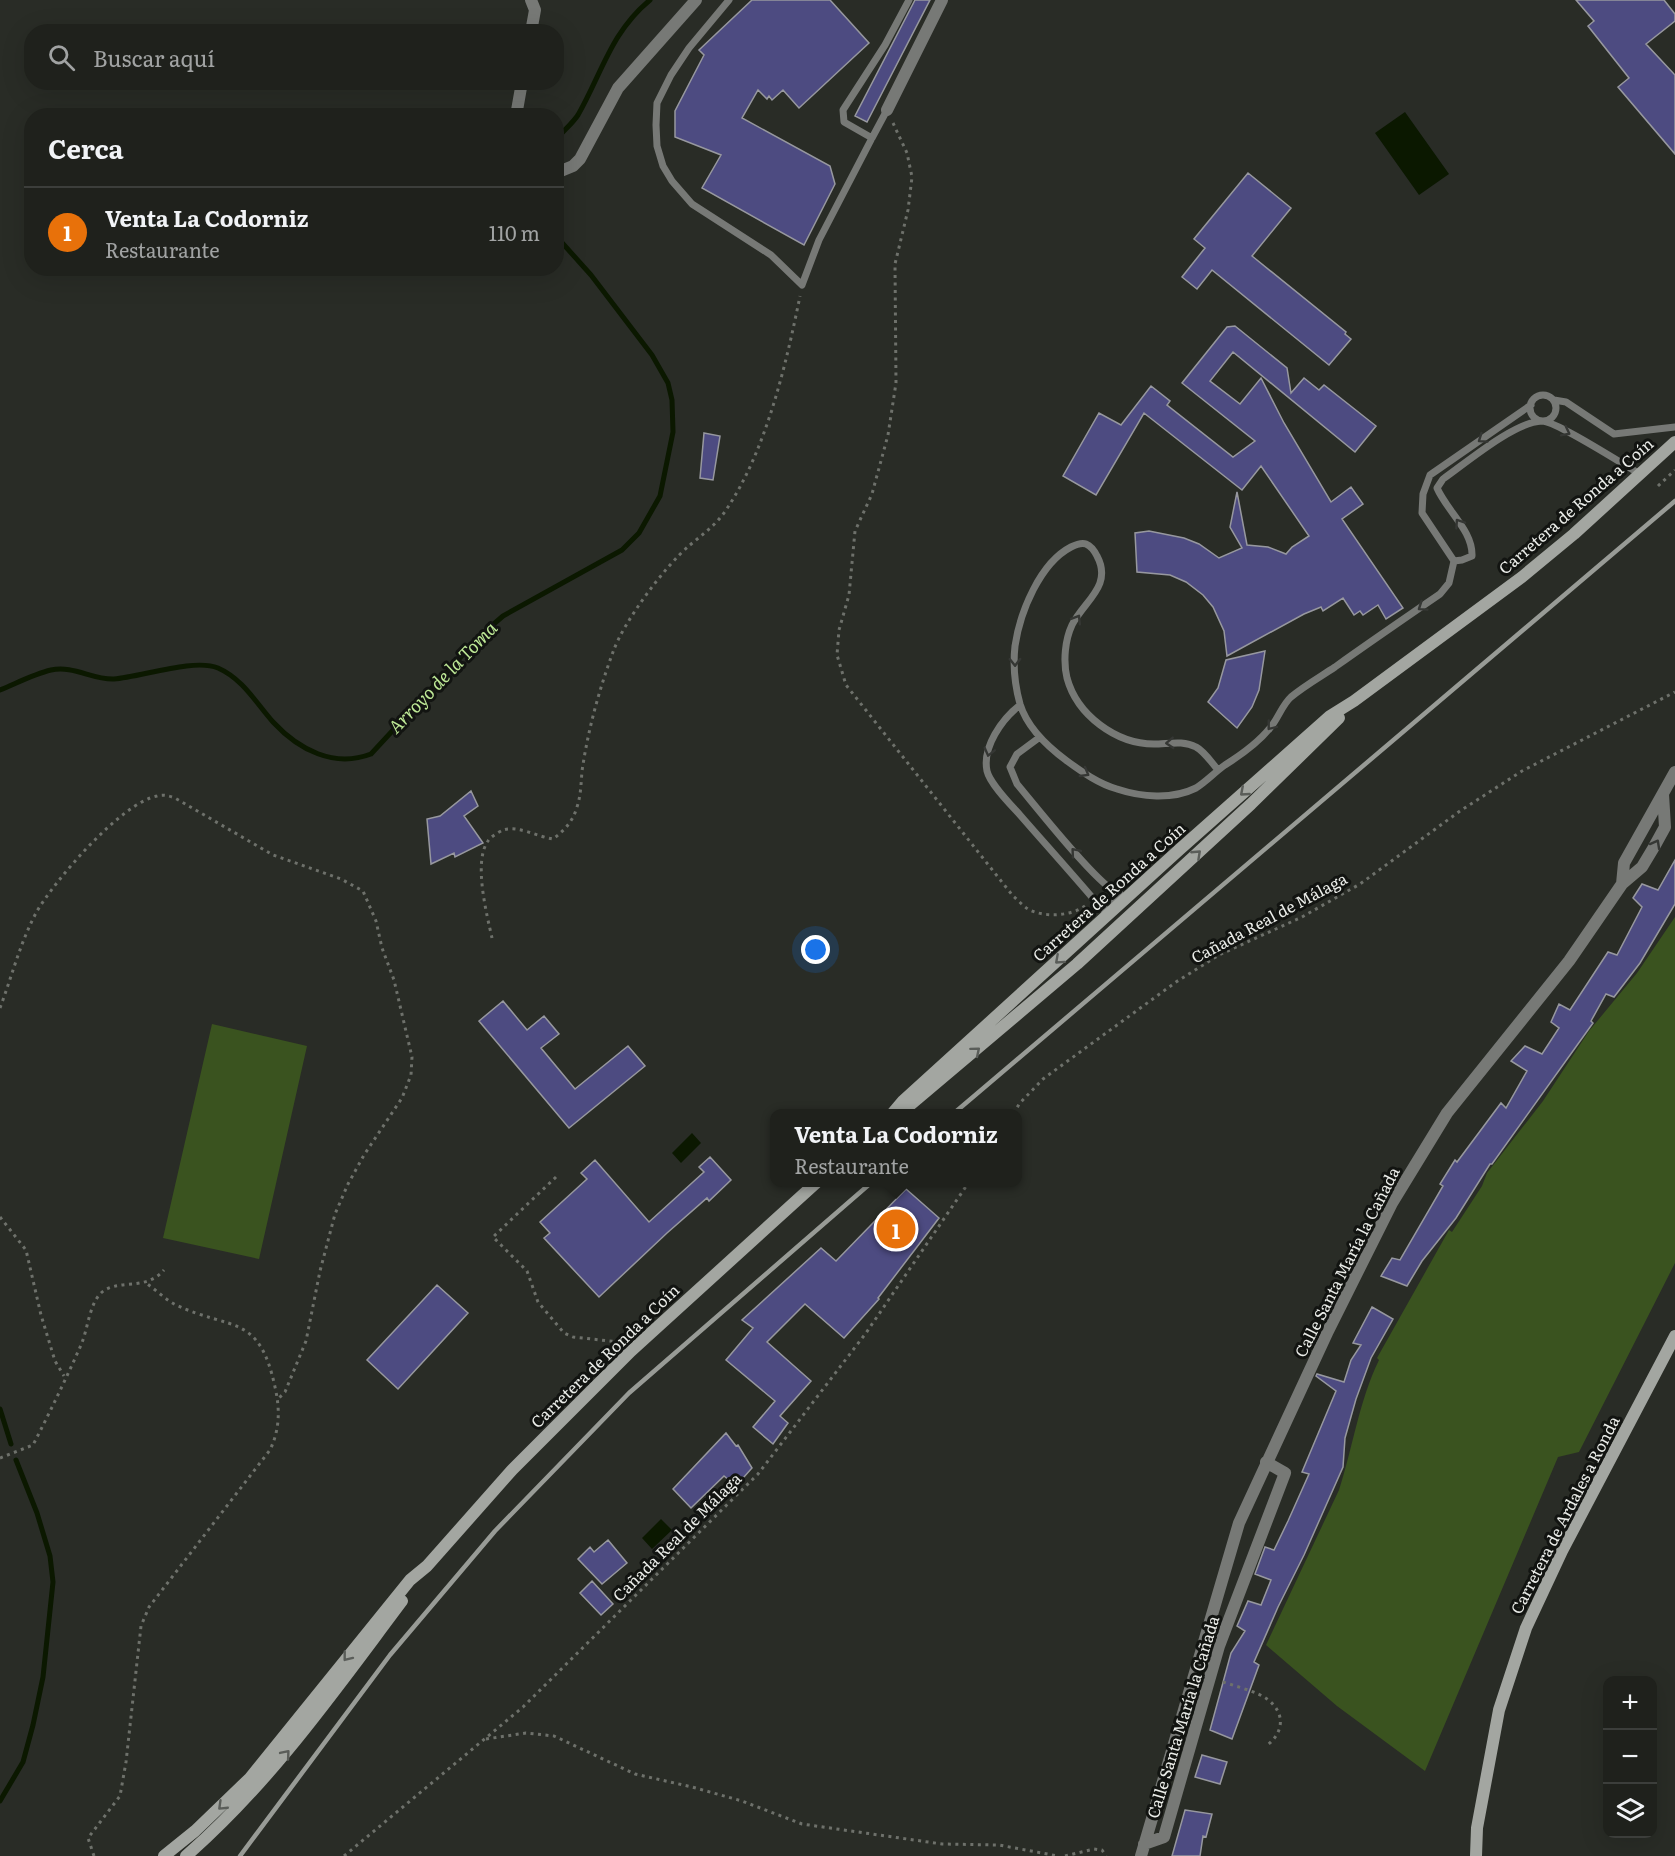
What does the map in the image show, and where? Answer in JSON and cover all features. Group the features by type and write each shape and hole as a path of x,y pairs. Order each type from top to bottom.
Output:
{"main road":[{"name":"Carretera de Ronda a Coín","path":"896,1109 1106,914 1122,895 1330,716 1354,701 1522,577 1574,534 1675,442"},
{"name":"Carretera de Ronda a Coín","path":"904,1109 1077,964 1260,796 1337,721 1354,701"},
{"path":"1077,964 1084,946 1111,921 1106,914 1125,909 1154,882 1181,868"},
{"name":"Carretera de Ronda a Coín","path":"186,1856 266,1778 300,1737 427,1566 512,1470 638,1344 811,1187"},
{"name":"Carretera de Ardales a Ronda","path":"1476,1856 1477,1828 1499,1710 1526,1628 1562,1551 1675,1336"},
{"name":"Carretera de Ronda a Coín","path":"164,1856 195,1831 250,1778 373,1624 410,1580 427,1566"},
{"path":"177,1856 208,1837"}],"street":[{"path":"531,0 534,10 532,24"},
{"path":"564,170 573,166 580,159 618,88 696,0"},
{"path":"889,115 942,0"},
{"path":"517,108 521,90"},
{"name":"Calle Santa María la Cañada","path":"1622,884 1624,863 1675,772"},
{"name":"Calle Santa María la Cañada","path":"1143,1850 1239,1523 1334,1320 1392,1203 1448,1113 1569,961 1622,884 1642,867 1665,827 1663,794"},
{"name":"Calle Santa María la Cañada","path":"1143,1850 1164,1837 1219,1646 1285,1473 1266,1462"}],"lane":[{"path":"729,0 689,48 671,75 657,103 657,146 663,166 672,181 692,204 771,255 802,285 819,240 872,138 889,115"},
{"path":"872,138 844,122 843,110 885,45 909,0"},
{"path":"1218,770 1197,747 1178,742 1137,743 1115,735 1096,722 1080,705 1067,679 1065,659 1067,640 1072,625 1098,590 1102,578 1102,564 1095,551 1087,544 1077,544 1060,553 1046,569 1028,601 1019,625 1015,648 1016,680 1020,705 1040,737 1082,772 1114,788 1139,795 1169,795 1196,788 1252,747 1270,728 1289,699 1440,594 1449,583 1454,561 1422,513 1423,494 1430,475 1530,405 1533,399 1548,395 1554,400 1566,402 1614,434 1675,427"},
{"path":"1454,561 1472,555 1472,544 1442,500 1437,488 1443,479 1517,428 1544,421 1554,415 1556,409 1554,400"},
{"path":"1530,405 1533,416 1567,431 1640,474"},
{"path":"1020,705 1001,725 987,752 987,773 1004,797 1106,914"},
{"path":"1040,737 1017,754 1010,768 1017,784 1099,880 1122,895"}],"path":[{"path":"889,115 907,153 912,177 908,210 895,264 896,382 888,435 872,494 855,531 849,595 838,630 837,656 846,685 1013,896 1028,909 1048,915 1083,909 1094,899"},
{"path":"492,938 482,889 482,858 488,840 504,830 523,830 553,839 567,829 577,808 598,694 614,649 630,619 646,596 689,545 707,532 725,512 738,490 757,448 783,374 802,285"},
{"path":"1658,486 1675,470"},
{"name":"Cañada Real de Málaga","path":"1016,1109 1043,1079 1176,982 1219,956 1302,917 1360,885 1460,811 1522,771 1675,692"},
{"path":"0,1008 23,939 37,911 62,876 85,849 130,810 158,795 175,798 273,855 341,879 363,891 376,921 409,1037 412,1057 411,1075 402,1098 364,1155 348,1184 335,1215 317,1281 306,1341 285,1392 278,1399"},
{"path":"556,1177 493,1237 527,1271 538,1302 564,1333 573,1337 638,1344"},
{"name":"Cañada Real de Málaga","path":"344,1856 523,1707 758,1474 866,1333 966,1187"},
{"path":"0,1216 26,1250 41,1315 55,1361 65,1378"},
{"path":"0,1458 33,1445 56,1401 82,1342 96,1298 104,1291 146,1283 158,1278 164,1270"},
{"path":"94,1856 88,1838 120,1796 144,1616 148,1607 270,1450 277,1429 278,1399 266,1354 252,1335 239,1327 174,1304 146,1283"},
{"path":"1210,1677 1267,1698 1278,1711 1281,1729 1273,1742 1266,1746"},
{"path":"484,1740 526,1733 554,1736 635,1774 742,1801 802,1824 942,1844 999,1845 1058,1856"},
{"path":"1065,1856 1094,1850 1102,1850 1106,1856"}],"green space":[{"path":"1675,917 1675,1263 1579,1452 1558,1457 1425,1771 1337,1706 1266,1645 1339,1490 1361,1408 1379,1360 1377,1358 1449,1230 1452,1232 1482,1186 1487,1173 1543,1101 1589,1031 1637,973"},
{"path":"212,1024 307,1046 259,1259 163,1238"}],"shaded area":[{"path":"1405,112 1449,174 1419,195 1375,133"},
{"path":"692,1133 701,1143 681,1163 672,1153"},
{"path":"661,1519 672,1530 652,1549 642,1538"}],"building":[{"path":"752,0 830,0 869,43 799,108 783,90 772,100 769,96 767,99 758,90 742,118 830,166 835,184 804,245 702,188 721,155 675,137 675,111 704,55 699,50"},
{"path":"915,0 930,0 867,122 855,116"},
{"path":"1576,0 1664,0 1675,14 1675,21 1646,44 1675,75 1675,154 1618,87 1629,78 1588,26 1594,21"},
{"path":"1248,173 1291,208 1252,256 1346,332 1345,334 1351,339 1329,365 1212,270 1197,289 1182,277 1205,248 1194,239"},
{"path":"1235,326 1287,368 1291,393 1304,378 1319,390 1324,385 1376,426 1355,452 1233,352 1210,381 1240,404 1261,378 1284,423 1331,502 1351,487 1363,504 1342,519 1403,608 1386,619 1378,605 1363,615 1360,611 1354,615 1343,598 1323,611 1321,607 1304,614 1227,656 1224,631 1213,607 1203,595 1186,582 1170,575 1137,572 1135,533 1149,531 1184,538 1199,544 1219,558 1242,548 1230,527 1237,492 1247,545 1268,547 1286,554 1292,547 1309,536 1261,466 1242,490 1144,413 1096,495 1063,476 1099,413 1121,425 1151,386 1170,401 1167,405 1233,457 1255,441 1182,383 1227,327"},
{"path":"704,433 720,436 713,480 700,478"},
{"path":"1265,651 1259,690 1252,707 1237,728 1208,702 1218,688 1226,660"},
{"path":"471,791 478,806 464,816 483,843 455,857 454,853 431,864 427,819 440,816"},
{"path":"1675,860 1675,904 1640,963 1614,997 1606,994 1591,1021 1593,1023 1490,1164 1456,1218 1422,1261 1407,1286 1381,1276 1392,1258 1400,1260 1443,1186 1440,1184 1455,1160 1457,1162 1501,1103 1506,1108 1527,1071 1511,1061 1525,1046 1542,1054 1559,1028 1551,1022 1559,1004 1570,1010 1608,952 1617,955 1642,907 1633,898 1642,884 1658,890"},
{"path":"503,1001 527,1030 544,1016 559,1034 541,1048 575,1089 628,1046 645,1066 569,1128 479,1021"},
{"path":"710,1157 731,1180 709,1201 707,1198 667,1233 599,1297 544,1238 550,1233 540,1222 587,1179 581,1173 595,1160 649,1222 704,1172 699,1167"},
{"path":"906,1189 939,1218 879,1299 844,1338 805,1304 767,1342 811,1381 780,1416 788,1423 773,1444 753,1427 775,1401 726,1360 753,1328 742,1320 821,1248 836,1261"},
{"path":"437,1285 468,1313 398,1389 367,1360"},
{"path":"1372,1307 1393,1319 1371,1358 1356,1399 1345,1438 1343,1467 1254,1662 1259,1665 1232,1739 1210,1730 1231,1653 1245,1631 1237,1626 1248,1601 1261,1605 1271,1580 1255,1574 1265,1547 1274,1550 1288,1521 1309,1474 1302,1472 1336,1391 1316,1376 1317,1374 1344,1382 1351,1360 1361,1345 1353,1343"},
{"path":"726,1433 736,1446 738,1445 752,1468 736,1486 724,1476 691,1508 673,1489"},
{"path":"608,1540 627,1563 602,1584 578,1559 590,1547 594,1552"},
{"path":"592,1581 613,1604 601,1615 580,1593"},
{"path":"1202,1755 1227,1762 1220,1784 1195,1777"},
{"path":"1185,1810 1212,1814 1206,1837 1203,1836 1200,1856 1172,1856"}],"waterway":[{"name":"Arroyo de la Toma","path":"564,131 578,115 616,39 637,12 650,0"},
{"name":"Arroyo de la Toma","path":"0,690 38,674 59,669 114,679 195,665 208,666 218,668 235,678 283,732 306,748 318,754 344,759 371,754 481,635 503,616 622,550 639,533 660,496 673,432 672,400 668,383 652,355 591,275 564,245"},
{"path":"0,1409 11,1444"},
{"path":"0,1801 23,1762 33,1725 43,1677 53,1582 50,1556 37,1513 16,1460"}],"railway":[{"path":"959,1109 1675,501"},
{"path":"240,1856 390,1655 495,1531 629,1393 866,1187"}],"place":[{"name":"Venta La Codorniz","path":"896,1229"}]}
